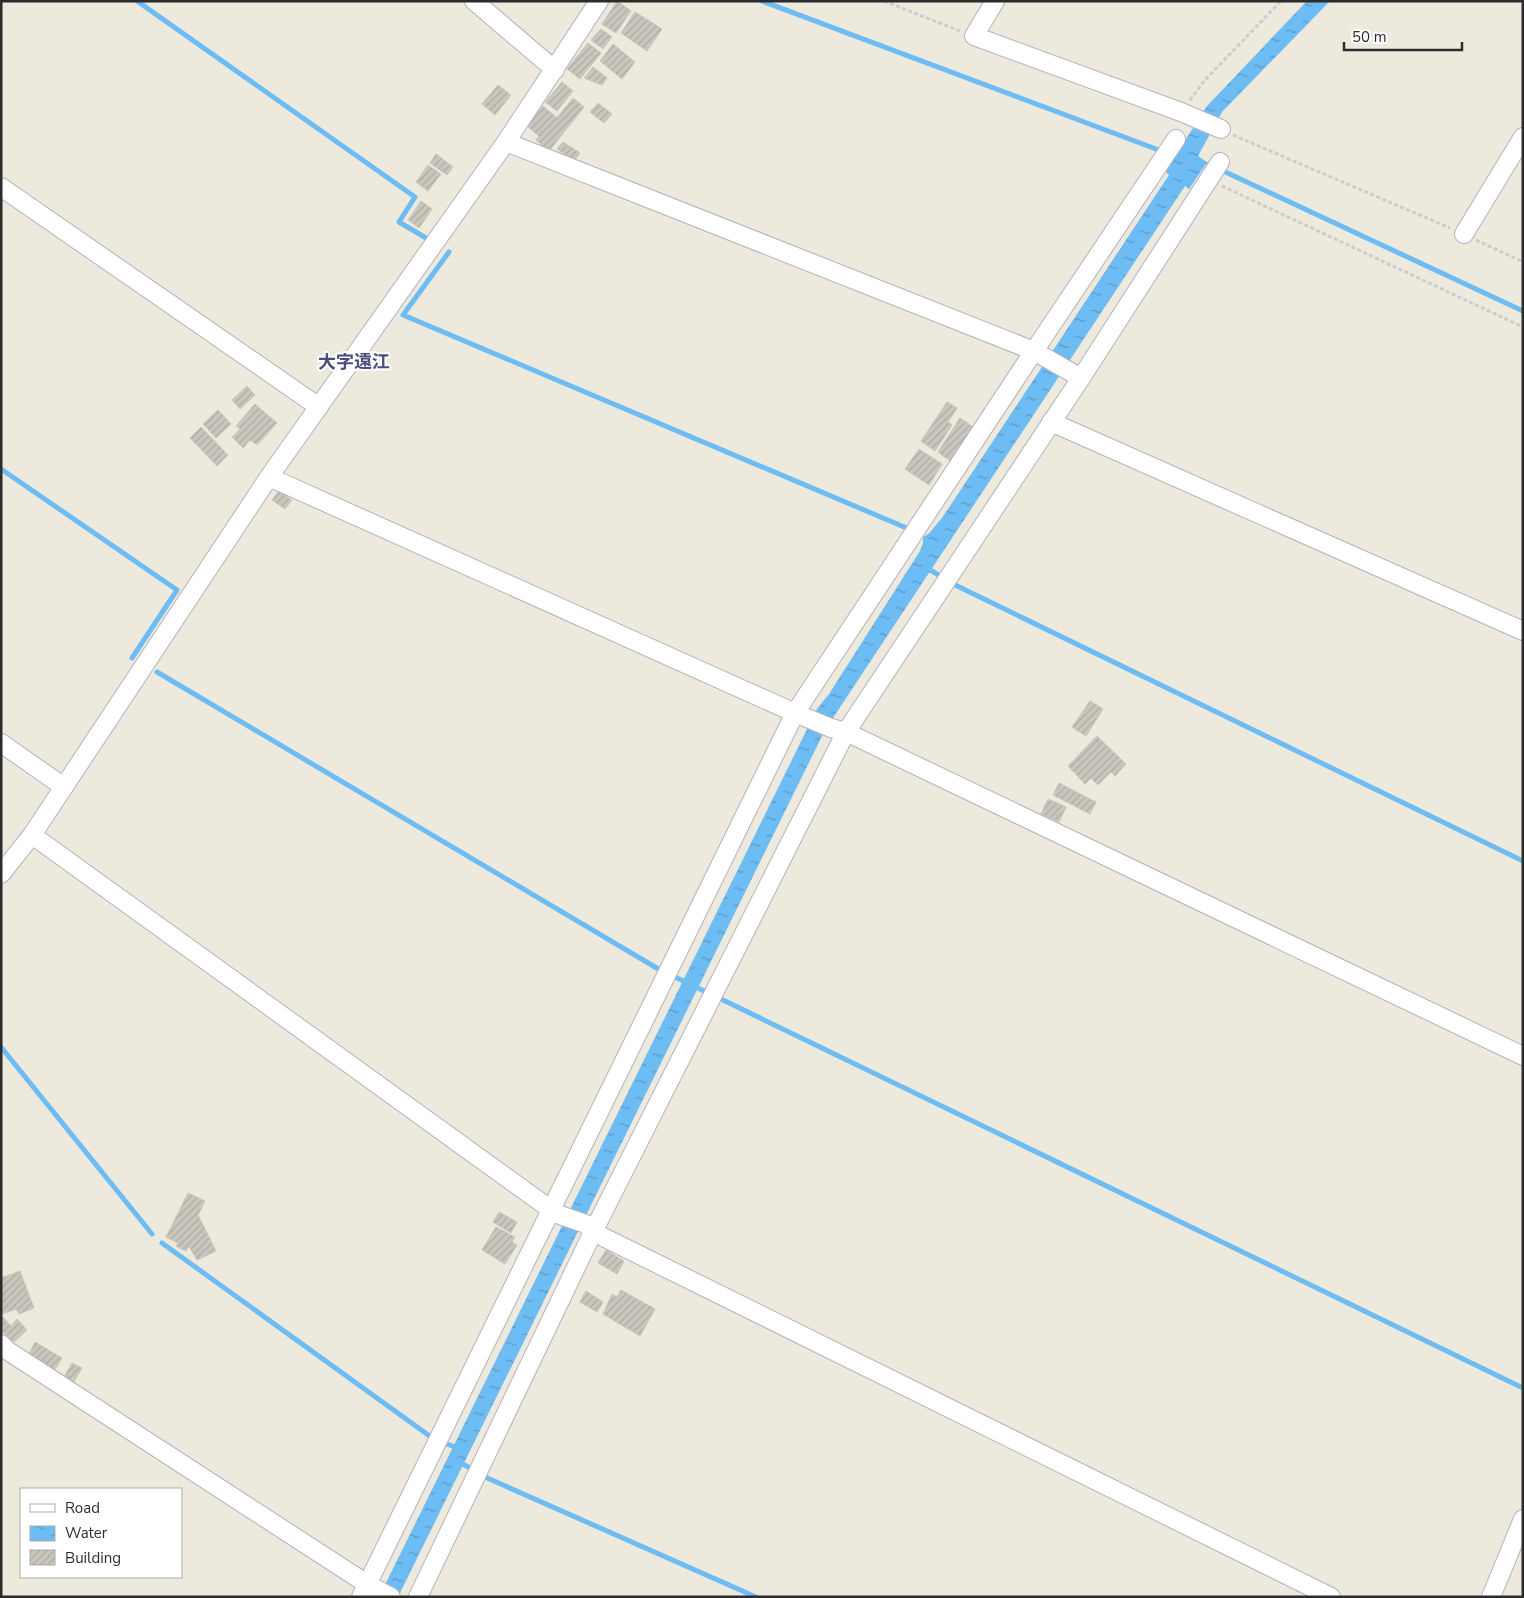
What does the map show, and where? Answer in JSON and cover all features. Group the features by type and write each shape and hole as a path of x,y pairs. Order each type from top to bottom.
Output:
{"street":[{"path":"474,1 555,70"},
{"path":"1,874 32,835 269,477 506,142 599,1"},
{"path":"995,1 974,36 1221,129"},
{"path":"1464,234 1523,138"},
{"path":"506,142 1039,354 1076,375"},
{"path":"367,1589 799,714 1039,354 1169,150"},
{"path":"418,1597 590,1228 839,730 1051,422 1076,375 1214,171"},
{"path":"1,186 319,407"},
{"path":"1051,422 1523,631"},
{"path":"269,477 799,714 839,730 1523,1056"},
{"path":"1,743 64,787"},
{"path":"32,835 554,1211 1331,1597"},
{"path":"1,1344 8,1351 367,1589 391,1597"},
{"path":"1491,1597 1523,1519"}],"path":[{"path":"884,1 974,36"},
{"path":"1187,115 1205,80 1281,1"},
{"path":"1221,129 1464,234 1523,262"},
{"path":"1214,171 1523,326"}],"water":[{"path":"1307,1 1330,1 1222,112 1198,156 1208,163 1225,170 1224,174 1206,164 1189,189 1185,186 825,730 398,1597 379,1597 817,709 829,694 920,551 923,537 931,532 942,518 1169,175 1166,172 1172,161 1159,153 1161,149 1175,156 1207,106"}],"building":[{"path":"617,1 631,11 616,33 602,24"},
{"path":"635,12 662,29 647,51 621,33"},
{"path":"601,29 612,37 603,49 591,40"},
{"path":"588,43 601,53 580,79 567,69"},
{"path":"613,44 635,62 622,79 600,61"},
{"path":"593,67 607,78 602,85 584,78"},
{"path":"562,82 573,91 557,111 545,102"},
{"path":"498,85 511,95 495,115 482,104"},
{"path":"573,98 584,107 549,151 536,140 539,136 527,126 543,106 557,118"},
{"path":"598,103 612,114 604,123 590,112"},
{"path":"563,142 580,153 574,161 557,149"},
{"path":"436,154 453,167 447,175 430,163"},
{"path":"428,165 441,174 428,191 416,182"},
{"path":"421,201 432,209 419,228 408,220"},
{"path":"247,386 255,395 240,409 232,400"},
{"path":"947,402 957,408 948,422 952,425 935,451 921,441"},
{"path":"255,404 277,423 257,445 250,440 243,448 232,437 240,429 236,426"},
{"path":"218,410 231,424 216,438 203,424"},
{"path":"960,418 976,429 953,463 938,452"},
{"path":"201,427 228,455 217,466 190,438"},
{"path":"919,449 942,464 929,485 905,469"},
{"path":"279,491 292,500 285,509 272,500"},
{"path":"1090,701 1103,709 1086,736 1072,727"},
{"path":"1097,736 1126,764 1115,776 1111,772 1098,785 1091,778 1085,784 1068,766"},
{"path":"1059,783 1096,802 1090,814 1053,795"},
{"path":"1048,799 1066,807 1059,822 1041,814"},
{"path":"188,1193 205,1201 198,1215 216,1251 197,1260 189,1246 186,1251 176,1246 178,1243 166,1237"},
{"path":"499,1212 517,1222 511,1233 493,1222"},
{"path":"496,1227 515,1237 512,1242 517,1245 505,1264 482,1250"},
{"path":"606,1250 624,1261 617,1274 598,1263"},
{"path":"20,1271 34,1308 19,1314 16,1309 2,1314 1,1278"},
{"path":"621,1290 655,1309 640,1336 603,1314 612,1294 617,1297"},
{"path":"586,1291 603,1302 597,1312 580,1302"},
{"path":"1,1315 11,1326 17,1319 27,1330 13,1343 1,1330"},
{"path":"35,1342 62,1358 54,1371 28,1356"},
{"path":"72,1363 82,1368 73,1383 64,1377"}],"waterway":[{"path":"137,1 415,197 399,222 426,238"},
{"path":"762,1 1163,153"},
{"path":"1219,169 1523,311"},
{"path":"449,252 403,315 909,529"},
{"path":"1,469 177,590 132,658"},
{"path":"925,567 942,577"},
{"path":"953,584 1523,861"},
{"path":"157,672 660,970"},
{"path":"673,976 704,991"},
{"path":"723,1000 1523,1388"},
{"path":"1,1047 152,1234"},
{"path":"162,1243 431,1437"},
{"path":"444,1443 458,1448"},
{"path":"459,1462 472,1469"},
{"path":"485,1477 756,1597"}],"district":[{"name":"大字遠江","path":"354,362"}]}
